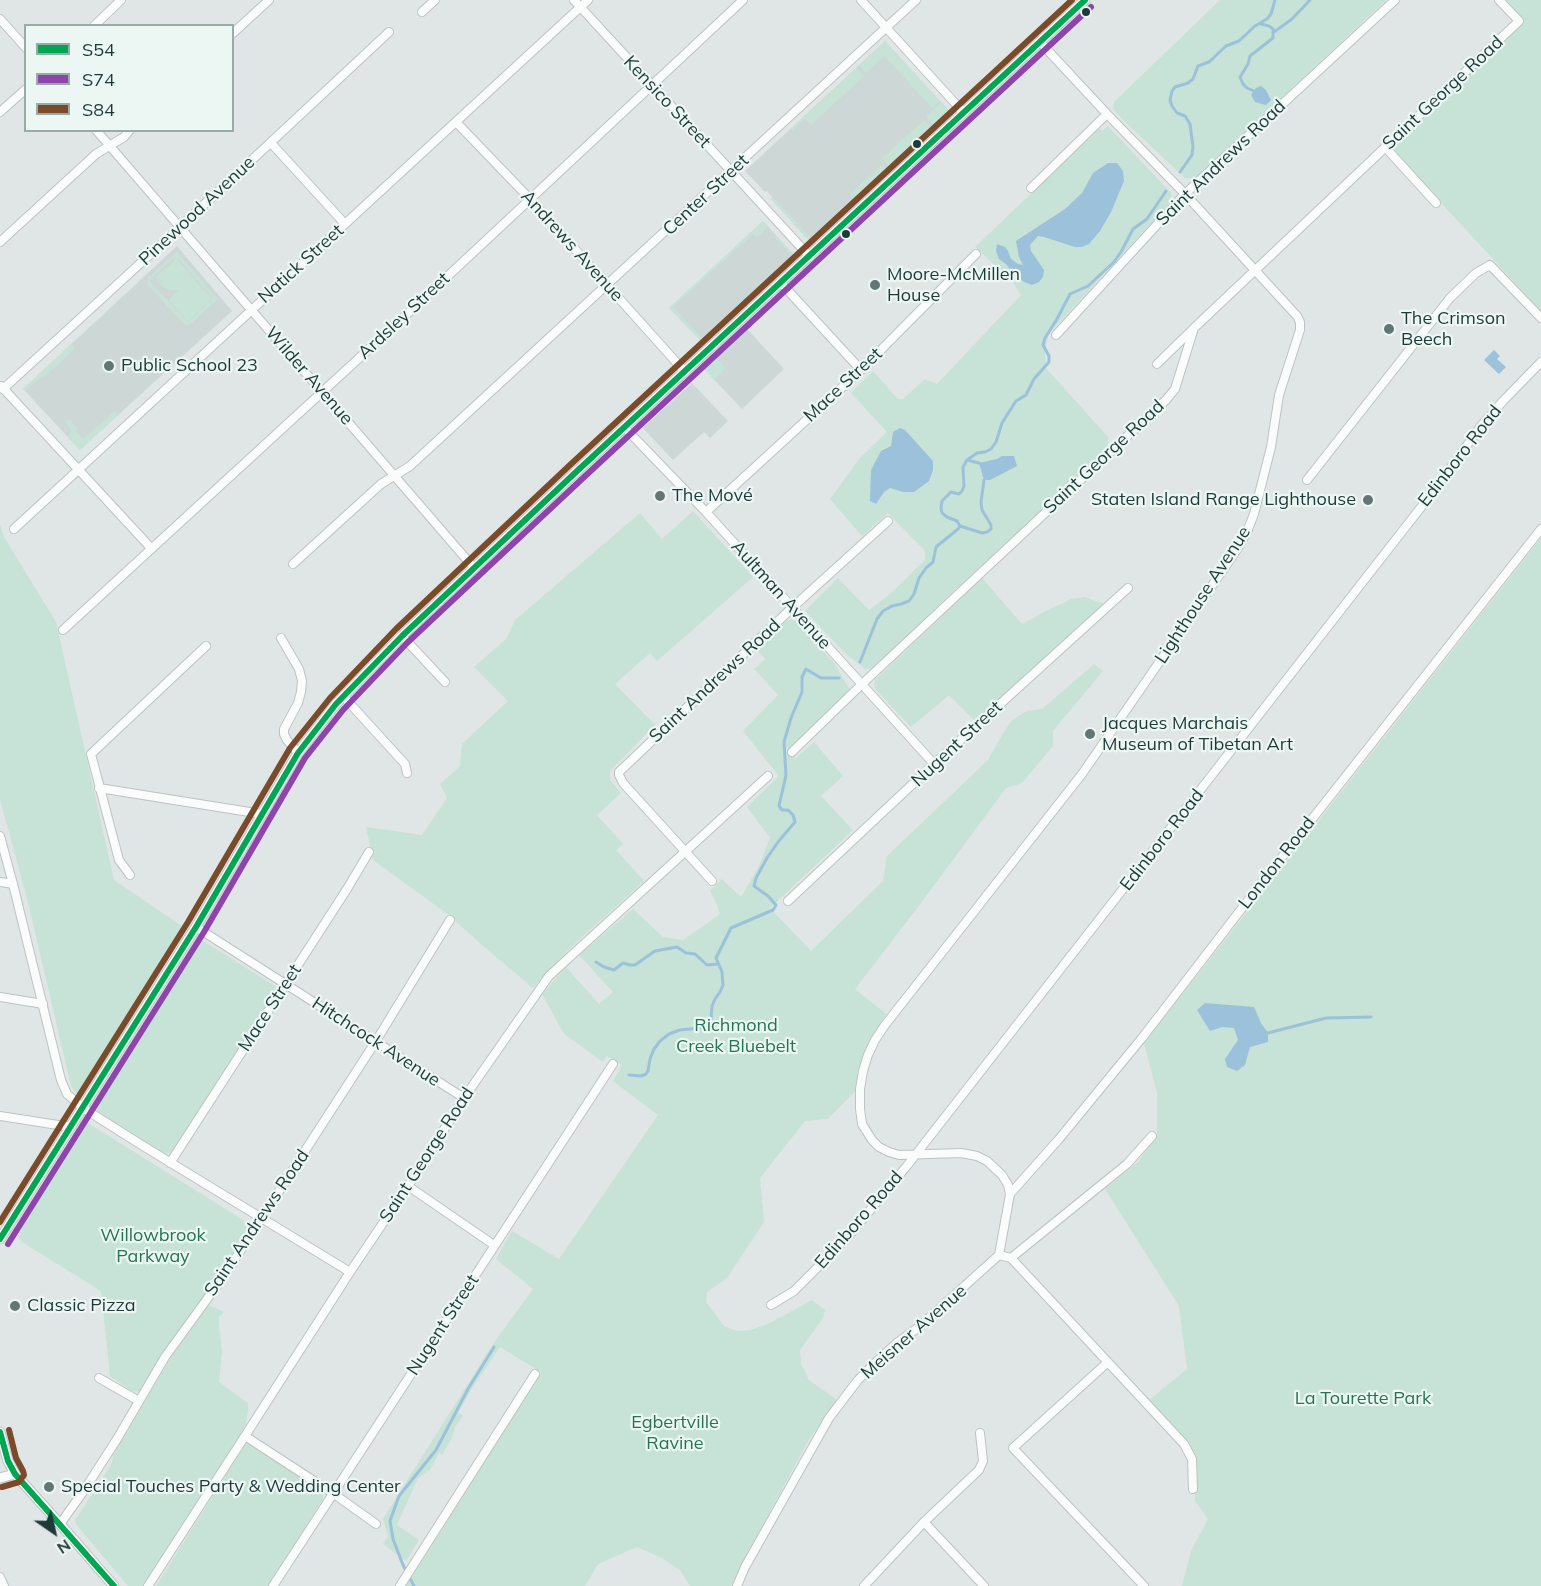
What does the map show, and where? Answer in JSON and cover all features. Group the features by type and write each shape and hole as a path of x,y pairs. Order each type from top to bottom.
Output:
{"street":[{"path":"96,24 121,0"},
{"path":"234,32 269,0"},
{"path":"422,12 435,0"},
{"name":"Kensico Street","path":"573,0 810,256"},
{"name":"Natick Street","path":"14,529 588,0"},
{"name":"Ardsley Street","path":"63,630 530,200 743,0"},
{"path":"861,0 964,113"},
{"name":"Center Street","path":"293,564 381,484 410,466 916,0"},
{"path":"0,1239 196,927 298,753 343,696 474,568 1085,0"},
{"name":"Saint Andrews Road","path":"1056,335 1185,194 1395,0"},
{"name":"Saint George Road","path":"792,752 1166,400 1175,389 1194,328 1519,21 1499,0"},
{"path":"0,19 24,46"},
{"name":"Pinewood Avenue","path":"2,387 180,227 389,32"},
{"name":"Lighthouse Avenue","path":"917,1154 899,1155 879,1147 862,1124 860,1089 863,1071 875,1040 1082,774 1236,551 1247,532 1260,494 1271,447 1279,395 1300,330 1297,316 1040,42"},
{"path":"0,112 24,91"},
{"path":"1031,188 1107,114"},
{"name":"Andrews Avenue","path":"456,122 608,285 685,372"},
{"name":"Wilder Avenue","path":"98,132 474,568"},
{"path":"0,242 96,154 128,132"},
{"path":"271,143 345,224"},
{"path":"1385,147 1436,203"},
{"name":"Mace Street","path":"706,512 861,370 976,254"},
{"path":"1307,480 1456,292 1476,273 1490,265 1541,318"},
{"path":"781,283 861,370"},
{"path":"1157,364 1194,328"},
{"name":"Edinboro Road","path":"771,1305 794,1291 846,1239 917,1154 1436,488 1465,447 1503,401 1541,362"},
{"path":"2,387 151,548"},
{"name":"Aultman Avenue","path":"625,428 706,512 934,764"},
{"name":"Saint Andrews Road","path":"685,851 623,783 619,775 622,769 793,607 888,521"},
{"name":"London Road","path":"1010,1194 1136,1046 1541,529"},
{"name":"Nugent Street","path":"788,901 934,764 1128,588"},
{"path":"402,636 445,682"},
{"path":"281,638 299,669 302,681 302,693 284,729 284,735 298,753"},
{"path":"130,875 119,860 91,754 206,646"},
{"path":"343,696 405,764 407,773"},
{"name":"Saint George Road","path":"148,1586 464,1098 549,976 768,776"},
{"path":"99,788 262,814"},
{"path":"0,836 14,884 61,1080 67,1094 83,1108 350,1272"},
{"path":"685,851 712,881"},
{"name":"Mace Street","path":"171,1162 369,852"},
{"path":"0,882 14,884"},
{"name":"Saint Andrews Road","path":"60,1524 117,1439 165,1357 226,1273 262,1218 376,1041 450,920"},
{"name":"Hitchcock Avenue","path":"196,927 464,1098"},
{"path":"0,998 44,1004"},
{"name":"Nugent Street","path":"273,1586 613,1064"},
{"path":"0,1116 71,1127"},
{"path":"1011,1258 1127,1164 1152,1136"},
{"path":"917,1154 961,1153 976,1156 996,1168 1008,1185 1010,1194 999,1256 1011,1258 1184,1444 1192,1459 1194,1489"},
{"path":"408,1186 494,1245"},
{"name":"Meisner Avenue","path":"737,1586 745,1567 843,1399 876,1362 898,1342 920,1327 999,1256"},
{"path":"1108,1362 1012,1448 1144,1586"},
{"path":"402,1582 535,1374"},
{"path":"99,1378 139,1401"},
{"path":"864,1586 924,1522 979,1470 983,1461 980,1433"},
{"path":"245,1436 376,1524"},
{"path":"1,1440 15,1474 114,1586"},
{"path":"0,1478 15,1474"},
{"path":"924,1522 984,1586"},
{"path":"0,1577 4,1586"}],"shaded area":[{"path":"885,41 950,112 810,242 771,199 767,191 765,192 745,171"},
{"path":"763,221 795,256 702,342 669,308"},
{"name":"Public School 23","path":"177,246 232,311 80,450 23,389"},
{"path":"747,329 784,369 742,409 704,369"},
{"path":"692,383 728,421 710,438 704,432 673,460 643,428"}],"green space":[{"path":"1220,0 1386,0 1195,179 1185,178 1122,119 1113,109 1114,102"},
{"path":"1506,0 1541,0 1541,311 1394,150 1398,143 1522,23 1523,18"},
{"path":"885,41 940,101 932,108 884,56 866,73 859,66"},
{"path":"857,68 864,76 811,125 805,119 793,130 791,128"},
{"path":"942,102 950,112 935,127 927,115"},
{"path":"923,121 932,129 890,168 882,158"},
{"path":"1108,126 1172,194 1168,205 1049,333 1045,351 1046,368 1108,437 1107,450 946,598 881,663 875,668 865,669 845,653 805,611 838,578 869,610 890,594 925,560 925,551 888,513 862,536 830,499 859,459 887,432 851,393 873,371 898,399 903,399 925,379 937,384 1021,295 1013,282 975,247 1100,128 1102,131"},
{"path":"883,164 888,170 851,204 849,202 854,198 850,194"},
{"path":"773,197 810,237 848,203 850,205 810,242 771,199"},
{"path":"763,221 768,227 759,236 753,234 673,307 702,338 725,317 729,317 702,342 669,308"},
{"path":"776,236 795,256 734,312 732,310 792,256 776,239"},
{"path":"177,252 218,299 189,325 184,324 148,285 148,278","holes":["175,257 175,260 156,277 165,288 179,290 169,300 188,321 212,299 177,260 178,258 213,298 212,300 188,322 150,282 150,279"]},
{"path":"71,344 75,349 43,378 41,377 25,391 23,389"},
{"path":"716,358 726,368 714,380 704,369"},
{"path":"114,411 118,415 80,450 68,438 71,430 65,422 69,419 83,439"},
{"path":"693,511 753,577 657,661 650,653 615,684 655,725 610,771 610,780 621,793 597,815 623,844 616,850 644,881 570,948 533,988 449,915 373,860 366,827 422,835 447,798 440,784 460,766 462,744 508,701 474,667 506,639 515,620 640,513 662,539"},
{"path":"0,525 4,537 56,622 114,880 185,928 119,1041 84,1094 79,1097 71,1086 27,898 0,800"},
{"name":"La Tourette Park","path":"1541,538 1541,1586 1182,1586 1191,1551 1208,1519 1195,1501 1196,1465 1193,1453 1149,1400 1187,1369 1179,1306 1105,1189 1139,1161 1157,1135 1157,1093 1144,1043"},
{"path":"982,578 1022,624 1071,599 1085,597 1104,604 976,722 949,695 911,727 876,690 875,680"},
{"path":"791,619 797,622 834,663 850,690 788,750 796,758 814,742 843,776 821,796 853,830 770,908 811,951 883,881 887,856 988,760 1012,720 1027,711 1042,709 1094,664 1103,671 1053,731 1053,746 1022,783 1006,788 855,989 886,1014 866,1048 855,1091 828,1119 805,1121 760,1178 764,1222 727,1278 707,1292 706,1302 724,1326 737,1331 750,1330 768,1324 812,1300 825,1310 823,1318 800,1350 801,1364 809,1380 837,1400 808,1441 731,1586 690,1586 680,1570 660,1557 637,1547 598,1564 585,1586 406,1586 541,1372 500,1347 458,1413 463,1416 455,1427 452,1438 442,1455 439,1453 430,1470 418,1478 397,1525 419,1540 406,1561 383,1544 388,1536 383,1519 493,1344 533,1289 496,1259 512,1231 559,1259 658,1115 613,1081 622,1065 607,1056 603,1062 564,1034 542,994 566,967 599,1004 613,992 579,955 633,909 663,937 683,940 720,914 710,891 722,879 741,897 759,866 770,838 747,807 779,776 743,731 778,695 754,669 765,659 756,649 784,622"},
{"path":"200,939 275,986 276,991 175,1151 165,1154 107,1119 96,1109 95,1104 194,942 197,943"},
{"name":"Willowbrook Parkway","path":"88,1123 243,1220 247,1228 217,1277 166,1350 143,1389 138,1392 132,1391 110,1376 101,1291 22,1242 18,1236 84,1124"},
{"name":"Willowbrook Parkway","path":"209,1305 224,1312 219,1317 222,1352 219,1382 248,1403 245,1426 143,1586 128,1586 75,1520 112,1463 113,1455 172,1356"},
{"path":"248,1444 320,1489 323,1494 323,1499 268,1586 156,1586 245,1445"}],"water":[{"path":"1261,86 1271,100 1266,105 1255,102 1251,95 1256,88"},
{"path":"1108,163 1117,163 1123,171 1124,181 1100,231 1089,244 1082,247 1038,236 1030,245 1031,251 1044,270 1043,277 1032,285 1024,282 999,259 996,251 997,244 1005,247 1011,259 1023,265 1016,241 1065,209 1082,193 1093,173"},
{"path":"1494,350 1500,356 1497,359 1506,367 1499,374 1484,360"},
{"path":"900,428 905,430 933,461 933,470 929,481 914,492 903,492 890,488 884,492 876,504 870,501 871,470 881,451 891,446 893,432"},
{"path":"1002,456 1014,456 1017,466 990,480 984,480 979,463"},
{"path":"1205,1003 1254,1007 1268,1033 1268,1042 1250,1047 1245,1065 1237,1071 1227,1067 1225,1059 1238,1040 1234,1028 1222,1027 1210,1031 1197,1010"}],"waterway":[{"path":"1180,172 1192,155 1193,147 1190,124 1185,116 1177,113 1172,106 1170,100 1172,91 1175,87 1193,79 1198,66 1209,62 1226,46 1239,41 1255,26 1267,19 1275,0"},
{"path":"1274,32 1292,19 1310,0"},
{"path":"1256,92 1247,88 1240,77 1250,56 1273,38 1273,29 1261,24"},
{"path":"860,662 877,619 883,611 909,601 919,578 933,562 936,547 960,526 957,521 942,513 942,501 951,492 959,494 962,491 963,467 967,460 977,453 991,449 996,442 1002,423 1016,401 1026,395 1034,379 1049,362 1049,356 1043,345 1045,338 1070,294 1088,286 1114,262 1133,229 1147,219 1166,191"},
{"path":"967,460 979,463"},
{"path":"960,526 982,533 991,529 982,510 984,480"},
{"path":"629,1075 646,1074 654,1049 669,1034 680,1030 700,1028 707,1024 711,1019 712,1006 723,985 722,972 716,958 731,928 773,910 776,905 754,886 767,858 795,822 793,815 779,806 786,775 784,742 802,692 802,677 806,669 821,678 839,678"},
{"path":"596,962 614,970 623,963 635,965 655,951 677,947 686,953 695,954 707,965 718,964"},
{"path":"1268,1033 1326,1018 1371,1017"},
{"path":"414,1586 393,1539 390,1521 399,1496 436,1450 468,1389 494,1347"}],"transit line":[{"name":"S84","path":"0,1222 188,922 290,748 330,698 396,629 570,465 1072,0"},
{"name":"S54","path":"0,1239 196,927 298,753 336,704 402,636 576,472 1085,0"},
{"name":"S74","path":"8,1244 204,932 305,758 343,710 408,642 1091,7"},
{"name":"S84","path":"2,1487 19,1482 24,1475 16,1458 9,1430"},
{"name":"S54","path":"0,1432 8,1461 15,1474 114,1586"}],"place":[{"name":"Moore-McMillen House","path":"875,285"},
{"name":"The Crimson Beech","path":"1389,329"},
{"name":"Public School 23","path":"109,366"},
{"name":"The Mové","path":"660,496"},
{"name":"Staten Island Range Lighthouse","path":"1368,500"},
{"name":"Jacques Marchais Museum of Tibetan Art","path":"1090,734"},
{"name":"Classic Pizza","path":"15,1306"},
{"name":"Special Touches Party & Wedding Center","path":"49,1487"}],"park label":[{"name":"Richmond Creek Bluebelt","path":"736,1036"},
{"name":"Egbertville Ravine","path":"675,1433"}]}
